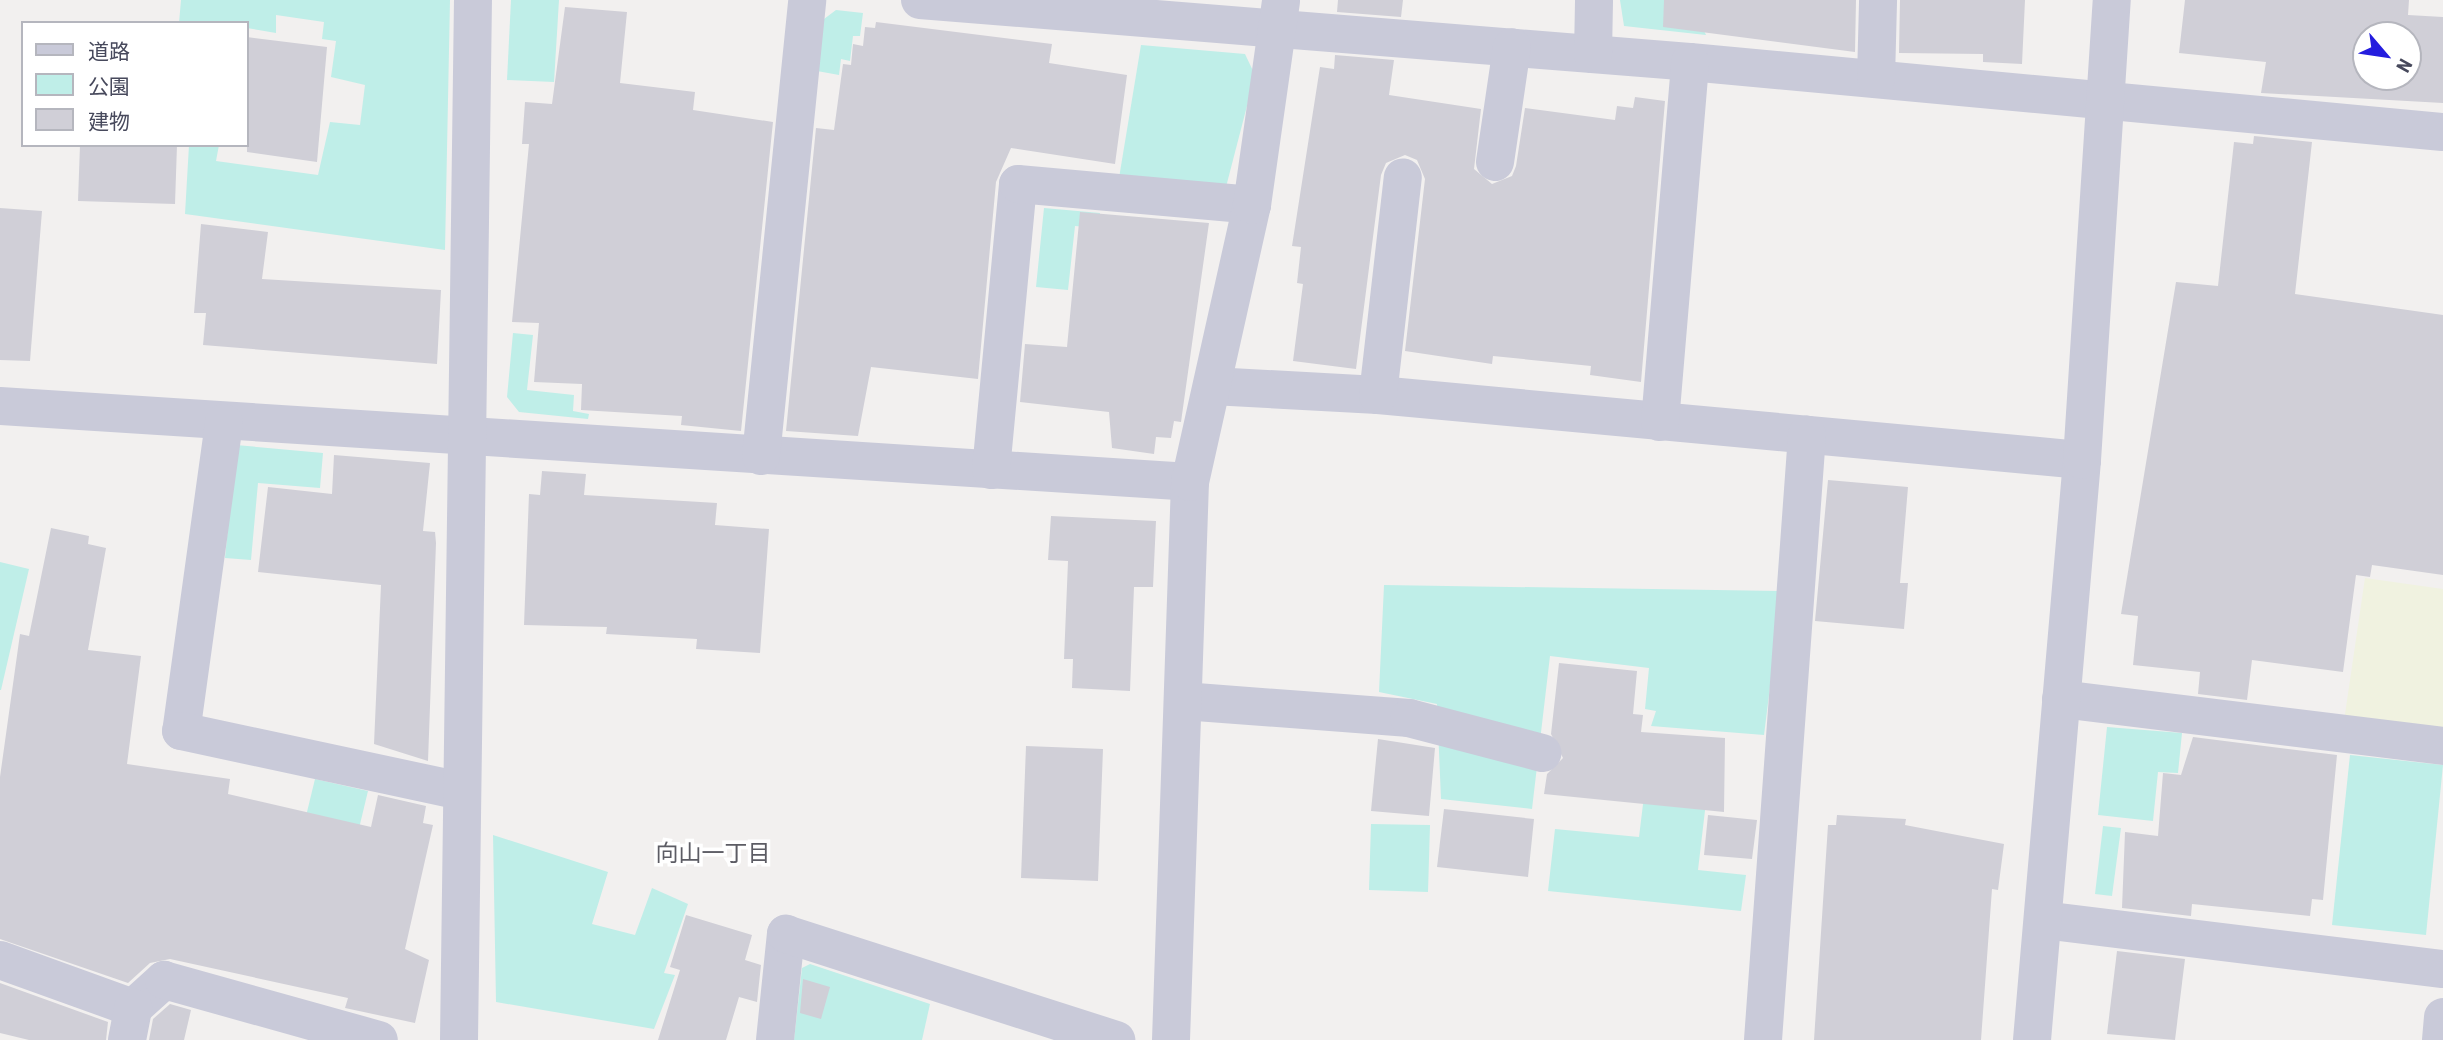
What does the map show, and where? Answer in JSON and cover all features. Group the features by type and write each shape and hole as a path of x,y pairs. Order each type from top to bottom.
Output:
{"street":[{"path":"459,1040 471,440 473,0"},
{"path":"761,456 807,0"},
{"path":"920,0 1280,13 1511,47 2109,98 2443,132"},
{"path":"1592,54 1594,0"},
{"path":"1876,79 1878,0"},
{"path":"2032,1040 2082,460 2109,98 2112,0"},
{"path":"1171,1040 1190,482 1252,205 1280,13"},
{"path":"1495,162 1511,47"},
{"path":"1660,422 1690,62"},
{"path":"1378,395 1403,177"},
{"path":"991,470 1018,184 1252,205"},
{"path":"1212,386 1378,395 2082,460"},
{"path":"0,406 471,440 1190,482"},
{"path":"224,423 181,731 462,791"},
{"path":"1763,1040 1807,435"},
{"path":"2060,699 2443,746"},
{"path":"1183,701 1409,718 1542,753"},
{"path":"2043,920 2443,969"},
{"path":"775,1040 786,934 1116,1040"},
{"path":"0,960 130,1024 164,980 379,1040"},
{"path":"2441,1040 2443,1017"}],"green space":[{"path":"181,0 450,0 445,250 185,214 189,147 219,147 216,161 318,175 330,122 360,125 365,85 331,77 336,41 322,39 324,22 276,15 276,33 248,28 248,21 179,21"},
{"path":"511,0 559,0 554,82 507,80"},
{"path":"1620,0 1690,0 1706,35 1624,26"},
{"path":"836,10 863,13 860,36 853,36 850,61 841,59 839,75 817,71 824,19"},
{"path":"1141,45 1245,54 1255,75 1226,187 1119,178"},
{"path":"1044,208 1100,213 1098,228 1075,226 1068,290 1036,287"},
{"path":"513,333 533,335 527,390 574,395 573,411 589,414 588,419 519,412 507,397"},
{"path":"236,445 323,453 320,488 258,483 251,560 225,558"},
{"path":"0,562 29,569 1,690 0,690"},
{"path":"1384,585 1782,591 1764,735 1651,726 1656,711 1645,709 1649,668 1550,656 1532,809 1441,799 1437,704 1379,692"},
{"path":"2107,727 2182,733 2178,773 2158,772 2153,821 2098,815"},
{"path":"2350,755 2443,765 2426,935 2332,925"},
{"path":"315,779 368,791 342,899 289,886"},
{"path":"1644,796 1706,802 1698,870 1746,875 1741,911 1548,891 1555,829 1639,837"},
{"path":"1371,824 1430,825 1428,892 1369,890"},
{"path":"2103,826 2121,828 2112,896 2095,894"},
{"path":"493,835 608,872 592,924 635,935 652,888 688,904 664,973 675,975 654,1029 496,1002"},
{"path":"810,964 930,1004 922,1040 794,1040 802,968"}],"sand":[{"path":"2365,578 2443,589 2443,731 2344,721"}],"building":[{"path":"1338,0 1403,0 1401,17 1337,12"},
{"path":"1664,0 1856,0 1855,52 1663,27"},
{"path":"1900,0 2025,0 2022,64 1983,62 1983,54 1899,53"},
{"path":"2185,0 2409,0 2408,15 2443,17 2443,103 2261,93 2266,62 2179,53"},
{"path":"565,7 627,12 620,83 695,92 693,110 773,122 741,431 681,425 682,416 581,410 582,384 534,382 539,323 512,322 529,144 522,144 525,102 552,104"},
{"path":"876,22 1052,44 1049,63 1127,75 1115,164 1011,148 996,182 978,379 871,367 858,436 786,431 816,128 834,130 843,64 851,65 853,44 863,46 865,27 875,28"},
{"path":"248,37 327,47 317,162 247,152"},
{"path":"1335,55 1394,60 1389,95 1481,109 1474,169 1492,184 1512,176 1525,108 1615,120 1617,106 1633,108 1635,97 1665,101 1641,382 1590,375 1591,366 1493,356 1492,364 1405,351 1425,179 1417,160 1405,155 1386,163 1381,175 1356,369 1293,361 1303,284 1297,283 1301,247 1292,246 1320,67 1334,69"},
{"path":"2254,136 2312,142 2295,294 2443,315 2443,575 2372,565 2370,577 2356,575 2343,672 2252,660 2247,700 2198,694 2200,672 2133,665 2138,616 2121,614 2176,282 2218,286 2234,142 2253,144"},
{"path":"80,147 177,147 175,204 78,201"},
{"path":"0,208 42,211 30,361 0,360"},
{"path":"1080,212 1209,223 1181,422 1174,421 1171,438 1156,437 1154,454 1112,448 1109,412 1020,402 1025,344 1067,347"},
{"path":"201,224 268,232 262,279 441,290 437,364 203,345 206,313 194,313"},
{"path":"334,455 430,463 423,531 435,532 436,543 428,761 374,744 381,585 258,572 268,487 332,494"},
{"path":"542,471 586,474 584,495 717,503 715,525 769,529 760,653 696,649 697,639 606,634 607,627 524,625 529,494 540,495"},
{"path":"1828,480 1908,487 1900,583 1908,583 1904,629 1815,621"},
{"path":"1051,516 1156,521 1153,587 1134,587 1130,691 1072,688 1073,659 1064,659 1068,561 1048,560"},
{"path":"51,528 89,536 88,544 106,548 88,650 141,656 127,764 230,779 228,794 371,827 378,795 426,806 423,823 433,825 405,949 429,960 415,1023 345,1008 348,998 170,959 150,963 128,983 0,939 0,777 20,634 29,636"},
{"path":"1559,663 1637,671 1633,714 1643,715 1641,732 1725,738 1724,812 1544,794 1547,774 1563,758 1551,734"},
{"path":"2193,737 2337,755 2323,900 2312,899 2310,916 2192,904 2191,916 2122,908 2125,832 2158,836 2163,773 2181,775"},
{"path":"1378,739 1435,748 1429,816 1371,811"},
{"path":"1026,746 1103,749 1098,881 1021,878"},
{"path":"1444,809 1534,819 1528,877 1437,867"},
{"path":"1708,815 1757,820 1752,859 1704,855"},
{"path":"1837,815 1906,819 1905,825 2004,844 1998,890 1992,889 1981,1040 1814,1040 1828,825 1836,825"},
{"path":"686,915 752,935 745,960 761,965 757,1002 739,997 726,1040 658,1040 680,970 670,967"},
{"path":"2117,951 2185,959 2175,1040 2107,1034"},
{"path":"803,979 830,987 821,1019 800,1013"},
{"path":"0,983 108,1022 106,1040 29,1040 0,1033"},
{"path":"170,1004 191,1010 184,1040 149,1040 153,1019"}],"district":[{"name":"向山一丁目","path":"713,854"}]}
